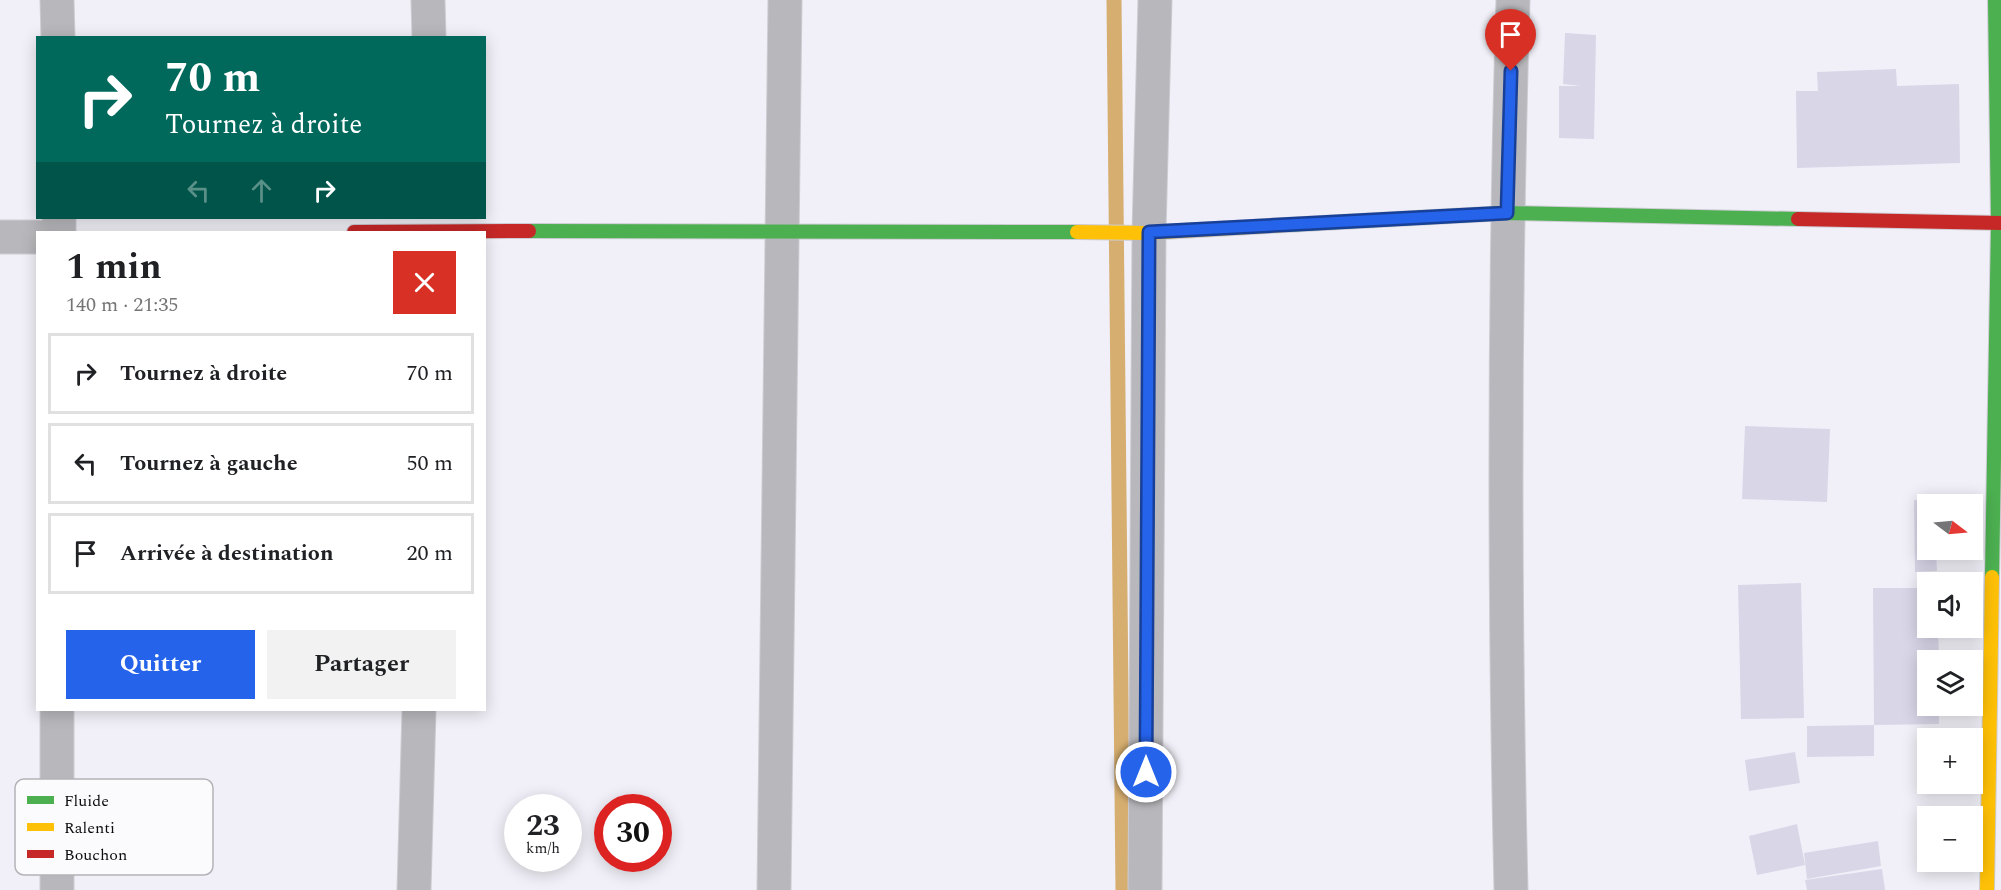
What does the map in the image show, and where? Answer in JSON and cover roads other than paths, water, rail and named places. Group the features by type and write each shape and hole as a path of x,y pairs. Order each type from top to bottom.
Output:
{"street":[{"path":"57,0 58,36"},
{"path":"428,0 429,36"},
{"path":"774,890 780,230 785,0"},
{"path":"1145,890 1147,232 1155,0"},
{"path":"1510,890 1507,735 1507,213 1513,0"},
{"path":"1987,890 2000,223 1995,0"},
{"path":"370,231 432,227 1147,232 1507,213 2000,223"},
{"path":"0,237 36,237"},
{"path":"57,711 57,779"},
{"path":"414,890 419,711"}],"waterway":[{"path":"1114,0 1123,890"}]}
